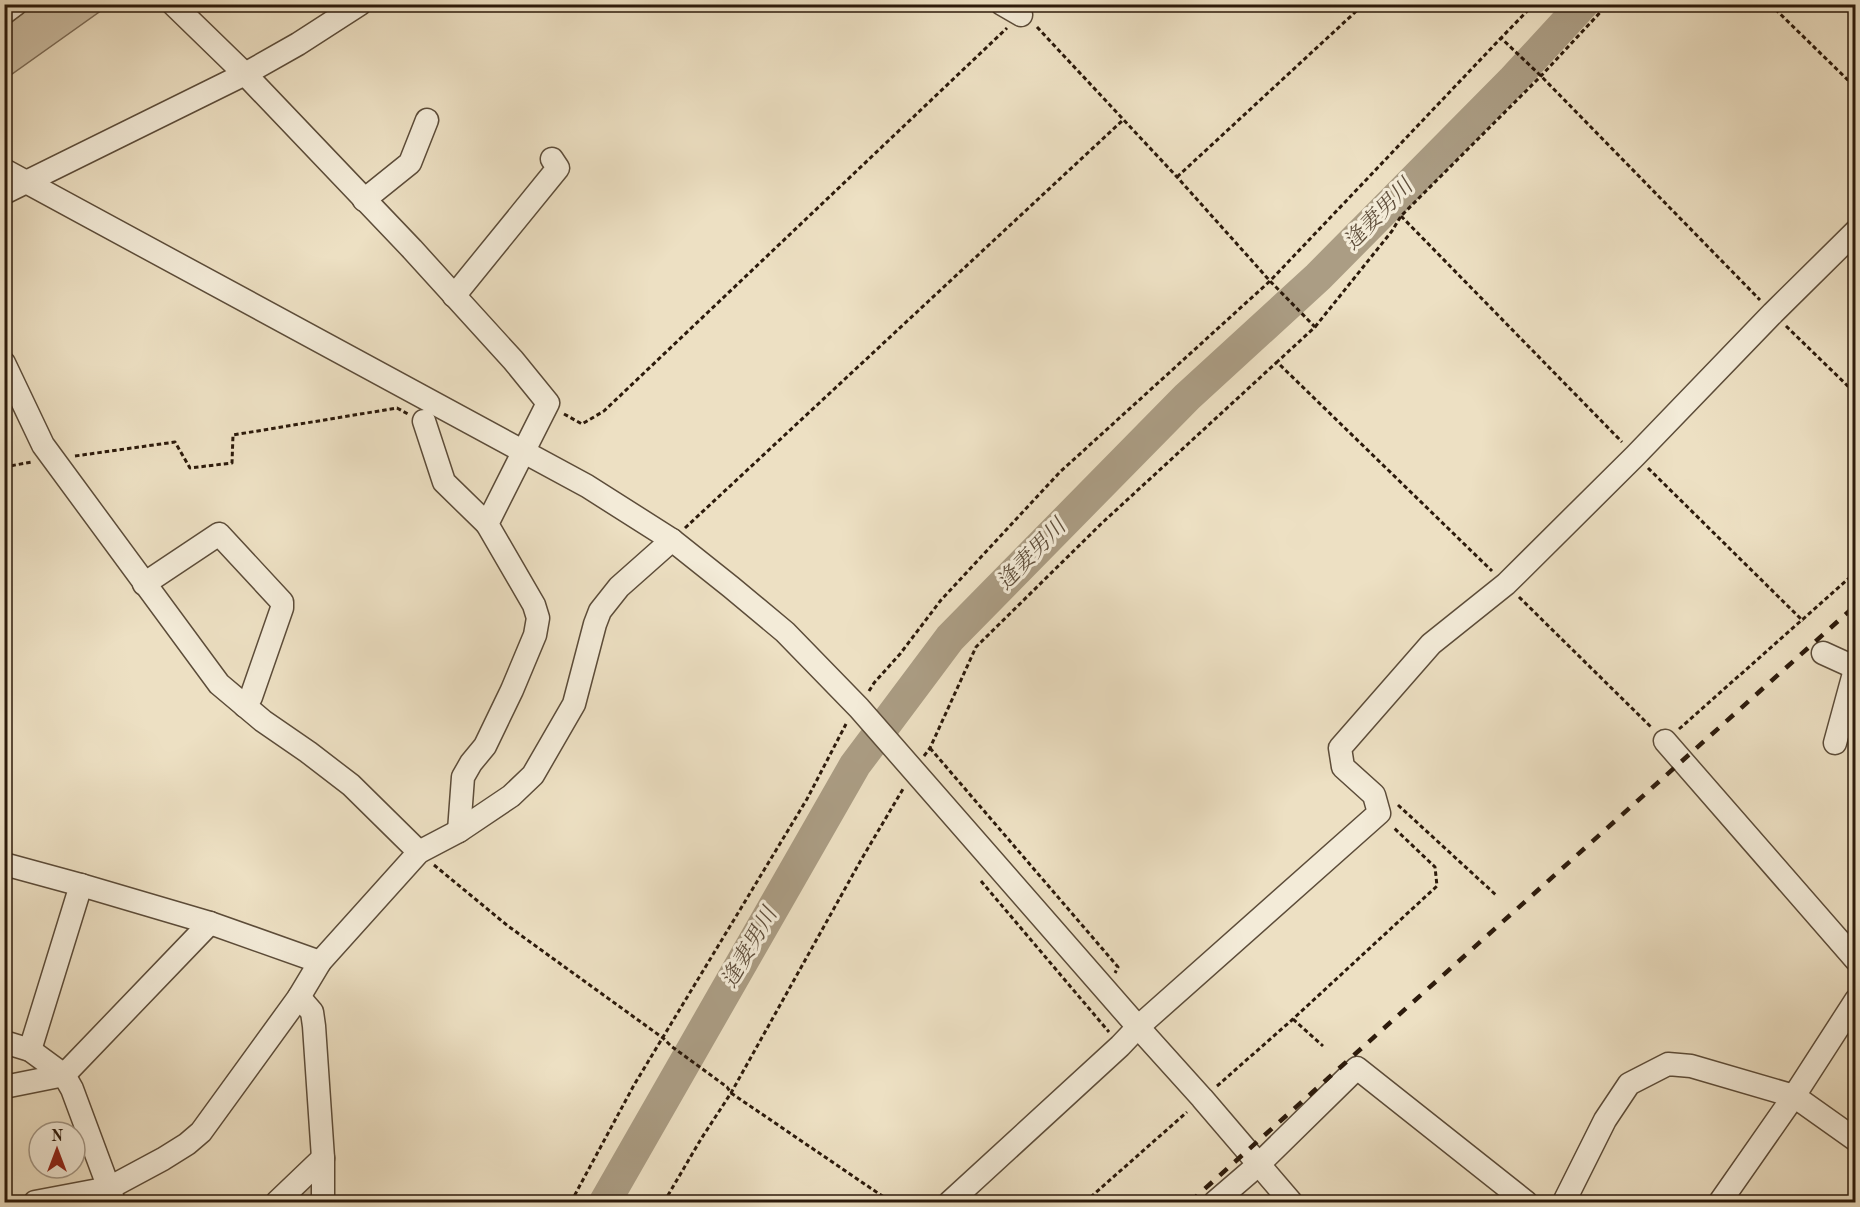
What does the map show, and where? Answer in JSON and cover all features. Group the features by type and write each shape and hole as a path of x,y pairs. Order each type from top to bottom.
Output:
{"street":[{"path":"4,13 16,4"},
{"path":"173,4 245,74 364,200 513,360 548,403 487,524"},
{"path":"4,193 245,74 298,44 360,4"},
{"path":"364,200 410,163 427,120"},
{"path":"454,296 558,168 552,159"},
{"path":"4,170 524,451 587,486 672,540 785,632 860,708 1202,1098 1290,1203"},
{"path":"950,1203 1138,1027 1388,809 1343,767 1340,748 1431,644 1506,584 1856,231"},
{"path":"4,363 43,445 219,684 263,722 308,752 351,785 419,852"},
{"path":"424,421 444,482 487,524 534,605 538,618 535,635 512,690 485,746 463,777 459,831"},
{"path":"144,584 219,534 282,602 282,608 251,697 245,706"},
{"path":"35,1203 111,1195 187,1144 201,1132 299,997 320,962 419,852 459,831 511,796 533,776 574,704 600,611 619,587 672,540"},
{"path":"1823,653 1855,667 1835,743"},
{"path":"1665,741 1856,960"},
{"path":"4,864 210,923 320,962"},
{"path":"30,1050 81,885"},
{"path":"4,1087 64,1076 210,923"},
{"path":"299,997 312,1012 323,1158 323,1203"},
{"path":"1720,1203 1794,1096 1856,1000"},
{"path":"4,1042 30,1050 64,1076 72,1089 111,1195"},
{"path":"1564,1203 1605,1120 1629,1084 1668,1064 1691,1066 1794,1096 1856,1140"},
{"path":"1215,1203 1258,1165 1357,1068 1526,1203"},
{"path":"277,1203 323,1158"}],"path":[{"path":"1177,177 1364,4"},
{"path":"571,1203 634,1085 807,799 843,728 860,708 874,683 900,654 941,600 1060,472 1270,281 1534,4"},
{"path":"664,1203 731,1093 861,860 909,764 930,748 976,647 1102,523 1315,327 1392,231 1401,216 1541,76 1608,4"},
{"path":"1770,4 1856,88"},
{"path":"548,403 573,421 582,424 604,411 1011,10 1032,22 1315,327"},
{"path":"1501,38 1856,394"},
{"path":"672,540 1123,120"},
{"path":"1401,216 1635,456 1803,621"},
{"path":"1277,362 1665,741 1856,572"},
{"path":"4,466 175,442 190,468 232,463 233,435 397,408 424,421"},
{"path":"930,748 1118,967 1106,990"},
{"path":"1388,809 1496,895"},
{"path":"1085,1203 1293,1019 1437,886 1435,867 1388,809"},
{"path":"419,852 508,926 663,1038 727,1087 731,1093 891,1203"},
{"path":"1293,1019 1323,1046"}],"shaded area":[{"path":"33,5 109,5 5,79 5,27"},
{"path":"312,1176 317,1202 283,1202"}],"waterway":[{"name":"逢妻男川","path":"605,1202 855,765 950,638 1187,397 1318,277 1512,81 1583,4"}],"railway":[{"path":"1190,1202 1856,605"}]}
